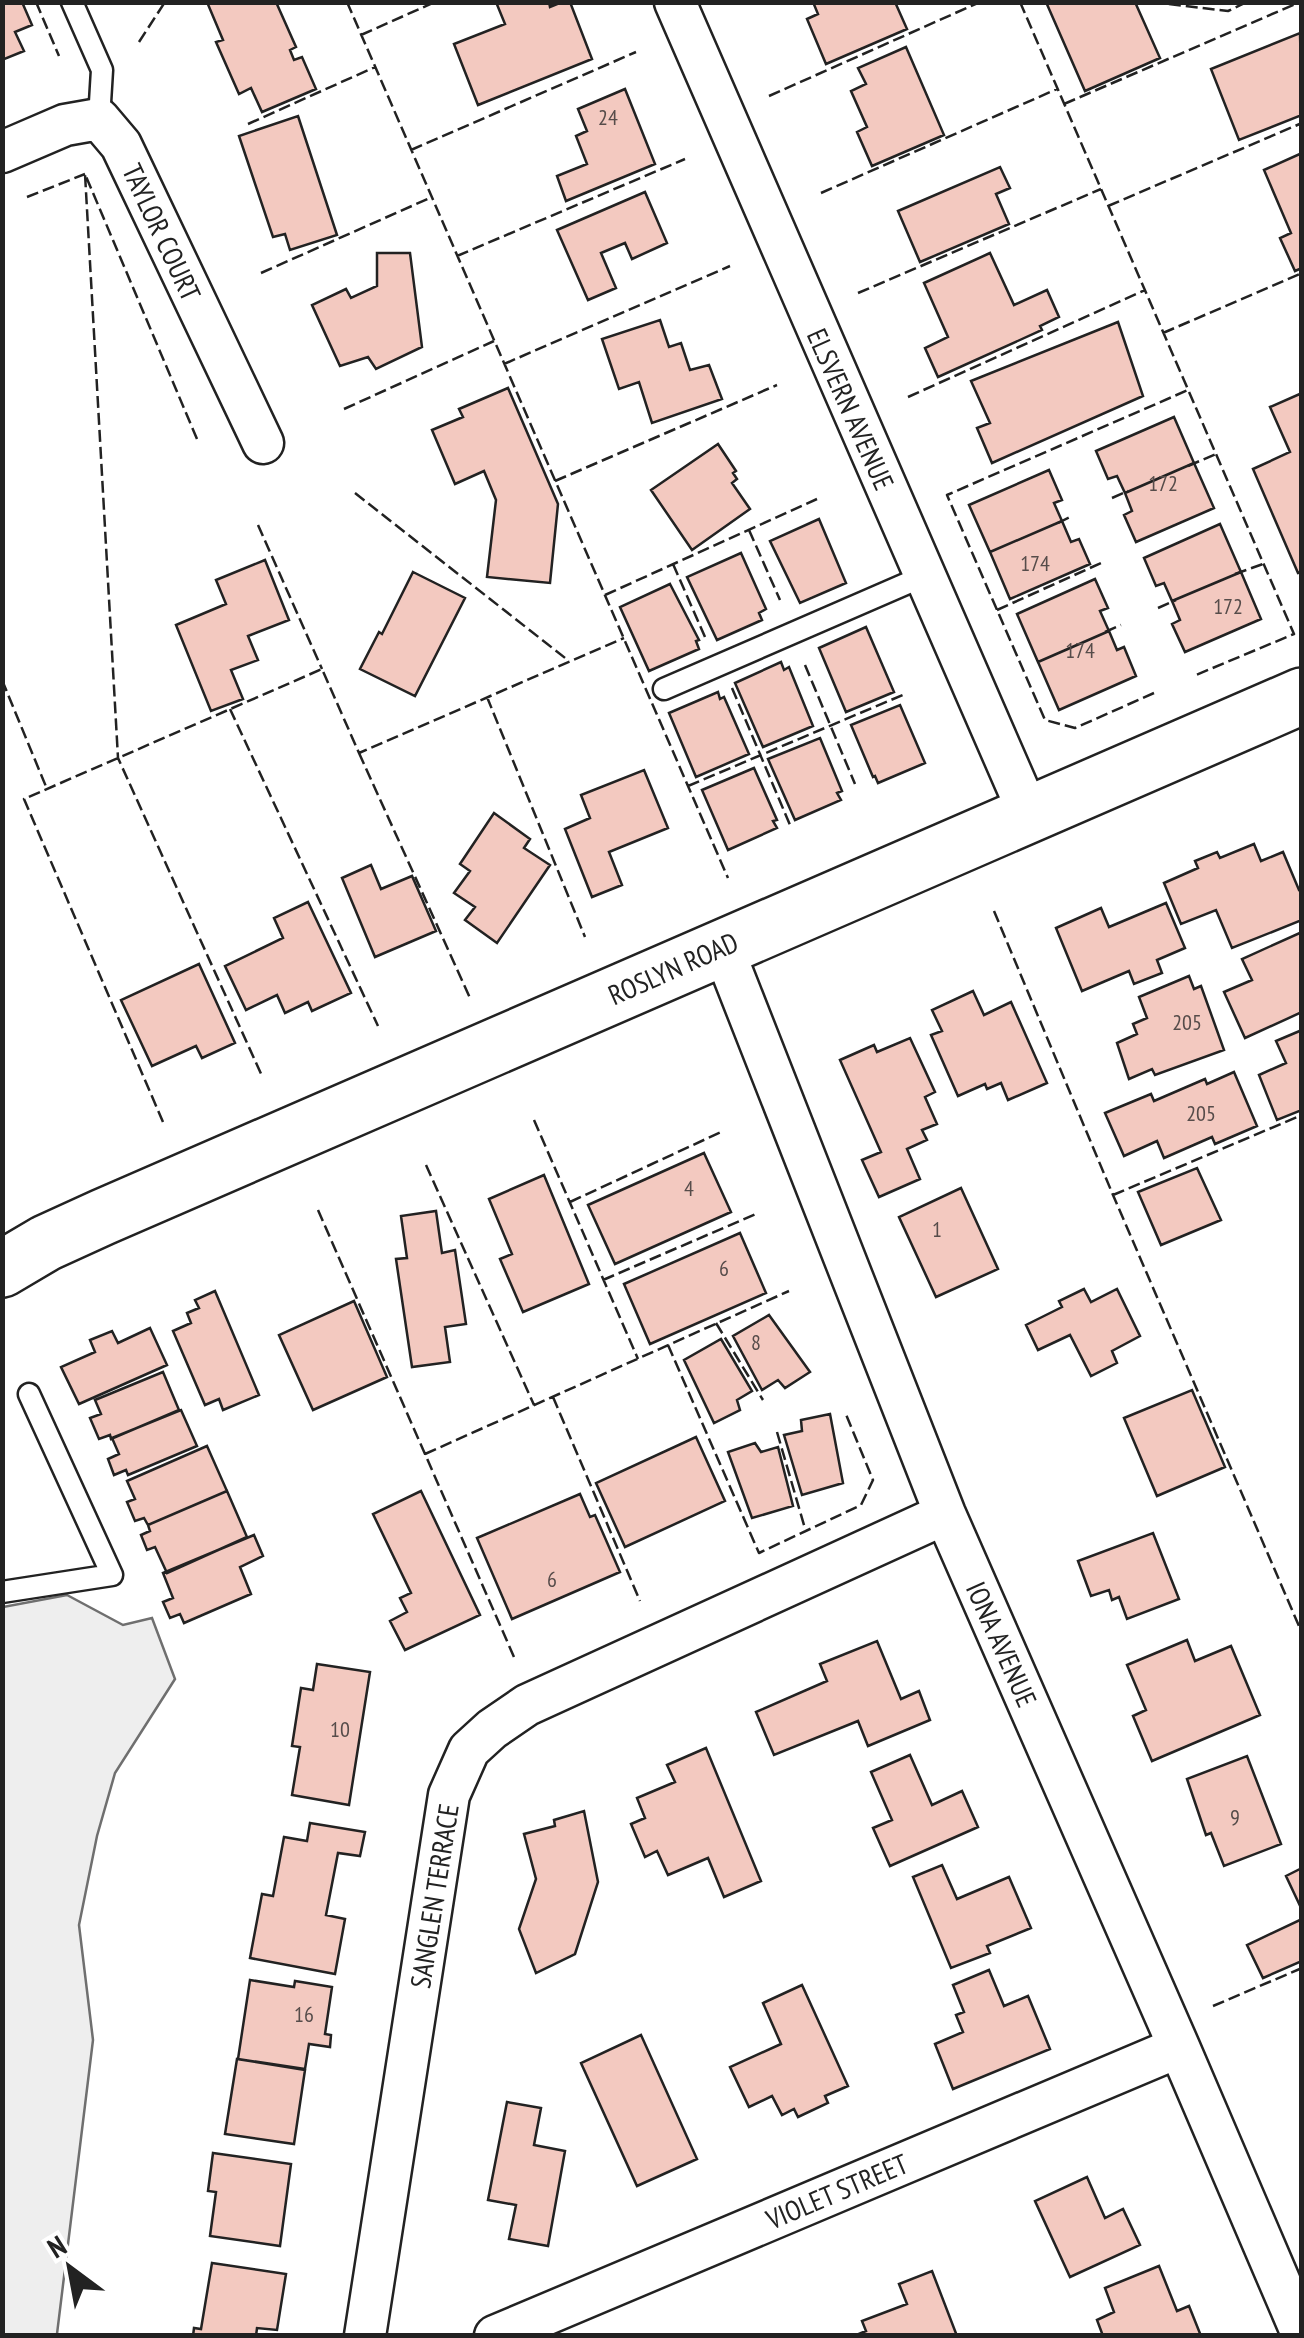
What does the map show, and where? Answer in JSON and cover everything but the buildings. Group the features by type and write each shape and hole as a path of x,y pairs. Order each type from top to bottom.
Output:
{"street":[{"name":"ELSVERN AVENUE","path":"675,2 1029,814"},
{"path":"2,152 66,125 99,119"},
{"name":"TAYLOR COURT","path":"99,119 121,145 262,443"},
{"name":"ROSLYN ROAD","path":"17,1256 722,946 1300,699"},
{"name":"IONA AVENUE","path":"722,946 945,1514 1302,2334"},
{"name":"SANGLEN TERRACE","path":"365,2336 449,1795 469,1750 527,1705 945,1514"},
{"name":"VIOLET STREET","path":"494,2336 1179,2047"}],"lane":[{"path":"72,2 102,70 99,119"},
{"path":"664,690 924,576"},
{"path":"2,1592 112,1575 28,1394"}],"shaded area":[{"path":"67,1595 123,1625 152,1618 175,1679 115,1773 79,1925 93,2040 57,2334 3,2335 3,1607"}],"fence":[{"path":"36,2 59,56"},
{"path":"139,42 165,2"},
{"path":"347,2 728,878"},
{"path":"361,35 435,2"},
{"path":"769,96 980,2"},
{"path":"1020,2 1294,634 1196,675"},
{"path":"1152,2 1228,11 1247,2"},
{"path":"1064,104 1300,2"},
{"path":"411,150 636,52"},
{"path":"248,124 375,67"},
{"path":"821,193 1057,89"},
{"path":"1108,206 1302,123"},
{"path":"457,256 685,159"},
{"path":"27,197 85,174"},
{"path":"197,439 85,174 118,758 262,1076"},
{"path":"858,293 1101,189"},
{"path":"261,273 432,197"},
{"path":"504,364 730,266"},
{"path":"1163,333 1302,273"},
{"path":"908,397 1145,290"},
{"path":"344,409 494,341"},
{"path":"555,481 777,385"},
{"path":"1154,693 1075,728 1045,720 947,495 1188,390"},
{"path":"1188,466 1216,454"},
{"path":"1112,498 1128,491"},
{"path":"355,493 569,661"},
{"path":"605,595 817,499"},
{"path":"1058,523 1072,516"},
{"path":"258,525 322,669"},
{"path":"749,530 780,600"},
{"path":"997,610 1101,563"},
{"path":"673,564 705,637"},
{"path":"1235,574 1263,564"},
{"path":"1158,608 1176,600"},
{"path":"1105,632 1121,625"},
{"path":"163,1122 24,799 322,669 359,753 624,638"},
{"path":"805,665 855,784"},
{"path":"2,680 47,789"},
{"path":"732,688 790,825"},
{"path":"688,786 905,694"},
{"path":"487,697 585,937"},
{"path":"230,709 378,1026"},
{"path":"359,753 470,998"},
{"path":"994,911 1302,1633"},
{"path":"1113,1195 1302,1115"},
{"path":"534,1120 638,1359"},
{"path":"570,1202 721,1132"},
{"path":"426,1165 534,1405"},
{"path":"318,1210 514,1657"},
{"path":"603,1280 758,1213"},
{"path":"425,1454 789,1291"},
{"path":"716,1323 763,1400"},
{"path":"668,1345 759,1553 861,1505 873,1480 845,1412"},
{"path":"553,1397 640,1601"},
{"path":"777,1432 806,1532"},
{"path":"1213,2006 1302,1968"}]}
